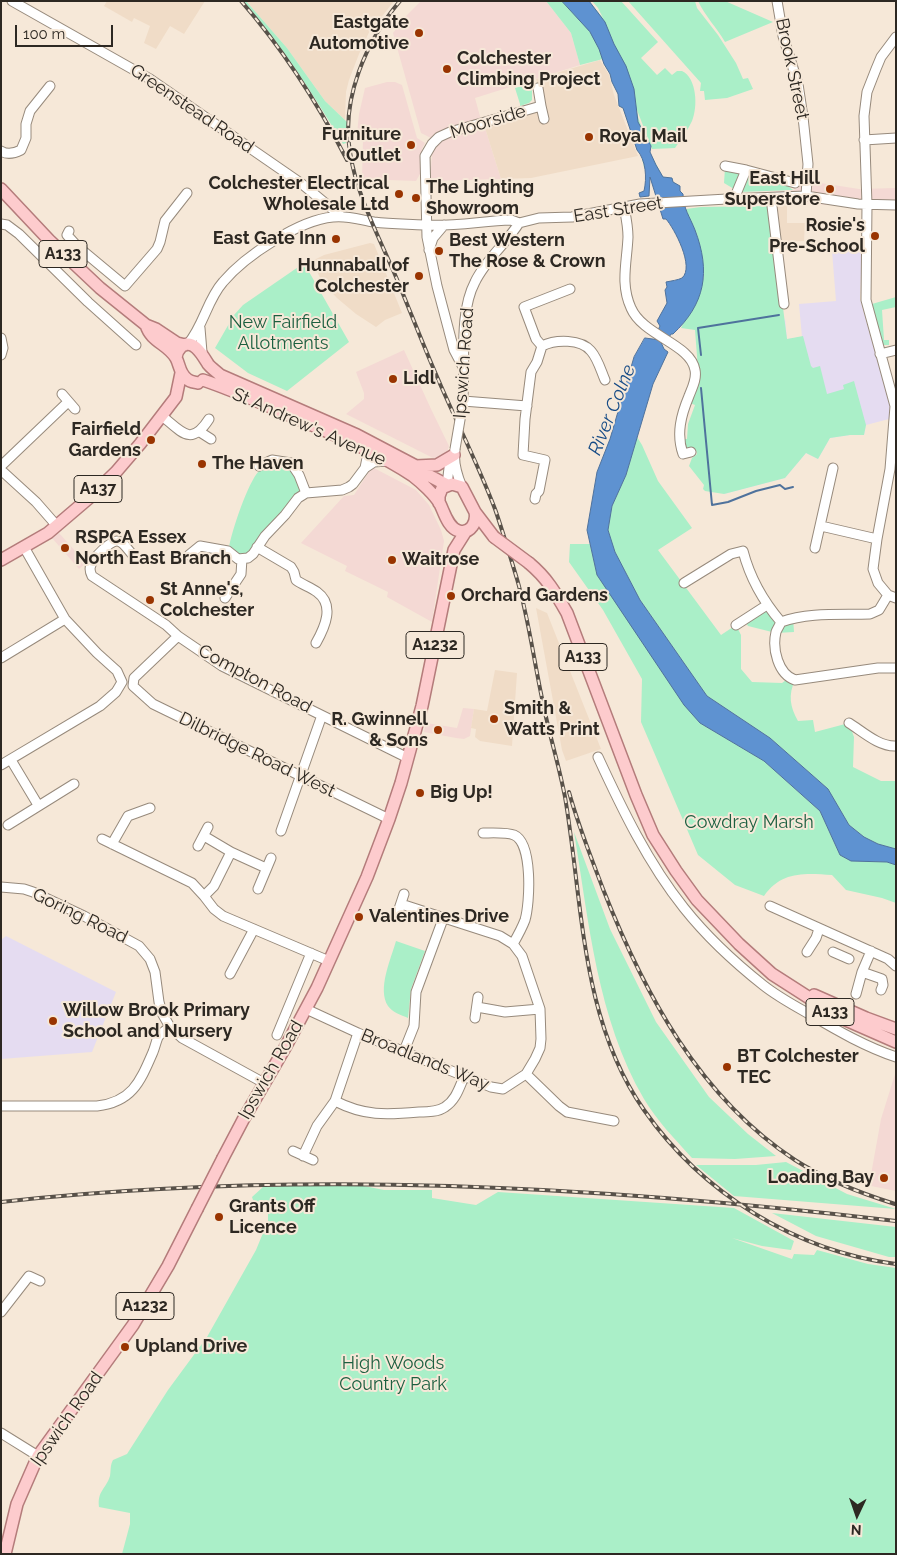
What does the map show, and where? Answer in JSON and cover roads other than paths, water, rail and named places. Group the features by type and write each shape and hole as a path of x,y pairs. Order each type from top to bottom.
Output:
{"main road":[{"name":"A133","path":"1,189 49,240 100,288 146,325 156,329 177,343 187,344"},
{"name":"A133","path":"146,325 149,334 176,358 181,373"},
{"path":"176,358 178,351 187,344 205,357 207,374 200,381 189,381 181,373"},
{"name":"St Andrew's Avenue","path":"205,357 220,375 357,435 416,466 424,473 447,485"},
{"name":"A137","path":"176,397 181,373"},
{"name":"St Andrew's Avenue","path":"200,381 264,404 387,461 418,480 440,504 450,524"},
{"name":"A137","path":"1,560 57,526 116,472 176,397 200,381"},
{"path":"416,466 437,465 454,454"},
{"path":"440,504 442,488 455,484 462,486"},
{"name":"A133","path":"462,486 475,512 493,536 542,574 552,586 567,614 653,835 697,900 727,932 772,974 838,1017 896,1042"},
{"path":"468,530 475,522 475,512"},
{"name":"A133","path":"450,524 457,530 468,530 493,536"},
{"name":"Ipswich Road","path":"5,1554 17,1504 38,1456 133,1325 168,1266 223,1158 306,1009 367,877 389,819 422,706 454,550 450,524"},
{"name":"Ipswich Road","path":"454,550 468,530"},
{"name":"A133","path":"772,974 859,1015 896,1029"}],"street":[{"name":"Greenstead Road","path":"12,1 150,79 226,130 316,195 342,217"},
{"name":"Brook Street","path":"777,1 783,36 800,92 808,164 806,196"},
{"path":"896,37 882,57 867,92 864,140 867,205 866,300 895,406 894,451 873,569 878,583 892,597 879,610 870,614 805,616 781,622 776,633 775,648 780,669 789,678 795,680 878,668 896,668"},
{"path":"1,151 3,153 13,153 21,150 31,138 26,124 30,110 50,86"},
{"name":"Moorside","path":"538,88 544,119"},
{"name":"Moorside","path":"464,370 454,350 429,250 426,225 425,156 439,137 450,132 541,106"},
{"path":"864,140 896,138"},
{"path":"725,166 794,184"},
{"path":"734,198 746,170"},
{"path":"316,195 324,218"},
{"path":"69,231 67,235 78,246 125,286 157,249 165,221 187,196"},
{"name":"East Street","path":"200,328 214,295 222,282 237,267 273,242 307,224 324,218 342,217 376,222 426,225 511,220 519,223 539,218 572,218 640,204 806,196 867,205 896,205"},
{"path":"771,198 784,304"},
{"path":"624,207 628,235 624,285 631,310 649,330 672,344 692,360 696,371 694,384 680,425 680,444 683,454 691,452"},
{"name":"Ipswich Road","path":"447,485 463,404 466,320 471,290 484,267 519,223"},
{"path":"1,224 19,234 88,302 136,344"},
{"path":"429,250 433,238 444,225"},
{"path":"37,250 49,240"},
{"path":"67,258 78,246"},
{"path":"542,346 536,339 524,306 570,289"},
{"path":"187,344 200,328"},
{"path":"200,328 205,357"},
{"path":"1,338 3,348 1,355"},
{"path":"535,499 539,491 545,460 523,455 531,372 537,362 542,346 550,342 564,341 583,345 592,352 605,380"},
{"path":"880,354 896,350"},
{"path":"1,466 72,405 62,394"},
{"path":"463,404 527,406"},
{"path":"162,416 182,432 190,435 200,432 209,419"},
{"path":"200,432 211,439"},
{"path":"364,449 367,458 365,468"},
{"name":"Ipswich Road","path":"454,454 456,473 462,486"},
{"path":"258,466 272,455 291,463 299,475 306,493"},
{"path":"189,555 200,546 228,551 238,559 248,558 298,498 306,493 342,490 353,484 365,468 374,462 387,461"},
{"path":"1,470 36,502 57,526"},
{"path":"815,548 821,526 829,474"},
{"path":"821,526 877,540"},
{"path":"204,547 205,537"},
{"name":"Compton Road","path":"132,554 122,542 117,541 110,544 92,562 90,570 92,576 166,625 178,636 222,666 408,758"},
{"path":"684,583 699,578 743,546 749,572 767,605 781,622"},
{"path":"1,765 100,706 116,692 122,682 117,671 97,653 65,618 24,547"},
{"path":"257,547 291,568 296,580 318,592 324,600 327,618 316,643"},
{"path":"225,598 241,574 242,559"},
{"path":"736,625 746,623 767,605"},
{"path":"1,658 65,618"},
{"path":"322,633 331,636"},
{"name":"Dilbridge Road West","path":"178,636 139,672 132,682 137,691 159,708 389,819"},
{"path":"281,831 321,718"},
{"path":"849,723 856,733 890,746 896,746"},
{"path":"598,757 622,808 664,879 690,915 726,954 763,986 842,1034 896,1057"},
{"path":"11,760 38,805"},
{"path":"8,824 74,784"},
{"path":"133,803 136,813"},
{"path":"112,844 128,816 150,808"},
{"path":"198,846 208,827"},
{"path":"401,904 500,936 513,944 525,920 528,906 527,856 523,844 514,835 483,833"},
{"path":"496,844 497,834"},
{"path":"641,843 653,835"},
{"path":"204,836 231,852 266,868"},
{"path":"102,839 192,883 214,909 223,916 329,961"},
{"path":"204,896 217,882 231,852"},
{"path":"258,889 271,858"},
{"name":"Goring Road","path":"1,887 24,889 33,892 139,946 150,959 155,972 159,1002 162,1013 170,1027 182,1038 264,1083"},
{"path":"397,915 404,894"},
{"path":"770,906 888,958 896,966"},
{"path":"404,1051 414,1026 416,992 443,919"},
{"path":"230,974 254,928"},
{"path":"807,952 816,938 819,929"},
{"path":"841,955 846,940"},
{"name":"Broadlands Way","path":"306,1009 358,1033 491,1088 503,1089 526,1074 540,1048 540,1009 522,956 513,944"},
{"path":"856,994 862,972 871,951"},
{"name":"Ipswich Road","path":"276,1035 311,953"},
{"path":"862,972 882,979 883,985 881,990"},
{"path":"763,986 772,974"},
{"path":"798,1007 803,995"},
{"path":"475,1018 478,997"},
{"path":"477,1007 505,1012 540,1009"},
{"name":"Ipswich Road","path":"271,1021 281,1025"},
{"path":"1,1106 97,1106 118,1101 136,1085 159,1036 170,1027"},
{"path":"303,1156 317,1126 335,1101 358,1033"},
{"path":"526,1074 567,1112 614,1121"},
{"path":"335,1101 350,1109 374,1114 386,1115 433,1111 444,1108 451,1102 464,1077"},
{"path":"597,1118 598,1107"},
{"path":"293,1151 313,1160"},
{"path":"1,1312 29,1276 40,1281"},
{"path":"1,1433 38,1456"}],"water":[{"path":"562,1 589,1 605,22 626,66 634,89 638,122 651,146 650,152 663,177 672,178 673,182 680,186 685,208 700,245 704,273 698,299 684,323 668,339 657,332 660,326 657,321 667,303 666,282 682,278 685,273 685,257 674,230 666,219 663,219 650,177 649,196 640,197 639,193 644,191 645,186 644,164 637,150 623,108 619,106 618,94 590,32"},
{"path":"645,338 660,340 664,349 668,352 653,384 626,475 612,506 608,530 615,552 640,600 707,696 770,738 828,789 849,825 864,837 878,844 896,849 896,865 887,862 851,861 840,855 820,811 764,761 700,723 684,705 597,575 587,530 597,472 610,439 634,357"}],"waterway":[{"path":"701,355 698,328 779,315"},
{"path":"701,388 712,505 728,502 756,491 780,485 785,489 793,487"}],"railway":[{"path":"241,1 271,38 299,78 347,160"},
{"path":"400,1 367,52 353,91 348,132 353,168 369,215 435,372 489,493 517,579 545,715 565,797 587,959 607,1037 623,1075 644,1110 667,1140 723,1192 754,1213 787,1231 822,1246 859,1257 896,1264"},
{"path":"569,792 603,889 637,966 656,1004 678,1040 703,1074 730,1106 761,1135 795,1160 819,1174 895,1204"},
{"path":"1,1202 113,1192 225,1186 337,1184 449,1186 673,1199 896,1221"}],"place":[{"name":"Eastgate Automotive","path":"419,33"},
{"name":"Colchester Climbing Project","path":"447,69"},
{"name":"Royal Mail","path":"589,137"},
{"name":"Furniture Outlet","path":"411,145"},
{"name":"East Hill Superstore","path":"830,189"},
{"name":"Colchester Electrical Wholesale Ltd","path":"399,194"},
{"name":"The Lighting Showroom","path":"416,198"},
{"name":"Rosie's Pre-School","path":"875,236"},
{"name":"East Gate Inn","path":"336,239"},
{"name":"Best Western The Rose & Crown","path":"439,251"},
{"name":"Hunnaball of Colchester","path":"419,276"},
{"name":"Lidl","path":"393,379"},
{"name":"Fairfield Gardens","path":"151,440"},
{"name":"The Haven","path":"202,464"},
{"name":"RSPCA Essex North East Branch","path":"65,548"},
{"name":"Waitrose","path":"392,560"},
{"name":"Orchard Gardens","path":"451,596"},
{"name":"St Anne's, Colchester","path":"150,600"},
{"name":"Smith & Watts Print","path":"494,719"},
{"name":"R. Gwinnell & Sons","path":"438,730"},
{"name":"Big Up!","path":"420,793"},
{"name":"Valentines Drive","path":"359,917"},
{"name":"Willow Brook Primary School and Nursery","path":"53,1021"},
{"name":"BT Colchester TEC","path":"727,1067"},
{"name":"Loading Bay","path":"884,1178"},
{"name":"Grants Off Licence","path":"219,1217"},
{"name":"Upland Drive","path":"125,1347"}],"park label":[{"name":"New Fairfield Allotments","path":"283,333"},
{"name":"Cowdray Marsh","path":"749,823"},
{"name":"High Woods Country Park","path":"393,1374"}],"water label":[{"name":"River Colne","path":"612,410"}]}
